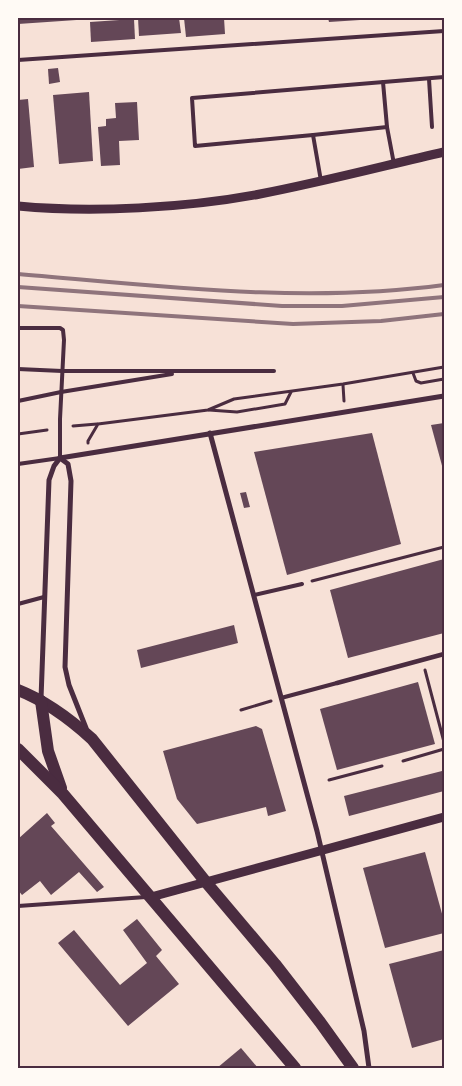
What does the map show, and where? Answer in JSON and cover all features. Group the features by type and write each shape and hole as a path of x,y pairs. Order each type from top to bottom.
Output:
{"main road":[{"path":"18,690 41,701 75,723 92,740 205,881 275,964 353,1068"},
{"path":"41,701 48,751 63,794"},
{"path":"18,749 63,794 295,1068"}],"street":[{"path":"18,206 90,208 143,207 195,203 258,195 444,152"},
{"path":"41,701 49,480 54,466 60,458 444,396"},
{"path":"210,433 322,850 364,1031 369,1068"},
{"path":"60,458 68,464 71,481 65,667 74,701 92,740"},
{"path":"337,683 444,654"},
{"path":"151,897 444,817"}],"lane":[{"path":"18,60 444,31"},
{"path":"387,127 195,146 192,98 444,77"},
{"path":"429,78 432,127"},
{"path":"383,82 387,127 394,164"},
{"path":"313,134 321,181"},
{"path":"18,328 60,328 63,330 60,458 18,464"},
{"path":"18,369 184,372 274,371"},
{"path":"18,377 18,401 184,372"},
{"path":"254,594 302,584"},
{"path":"18,604 44,597"},
{"path":"281,698 337,683"},
{"path":"18,906 151,897"}],"path":[{"path":"208,410 234,399 291,392 444,367"},
{"path":"413,373 416,381 421,383 444,379"},
{"path":"343,384 344,399"},
{"path":"73,426 208,410 237,412 285,404 291,392"},
{"path":"90,453 88,441 98,424"},
{"path":"18,434 47,430"},
{"path":"302,584 444,547"},
{"path":"423,660 444,742"},
{"path":"240,710 281,698"},
{"path":"403,761 444,749"},
{"path":"329,780 382,766"}],"building":[{"path":"18,18 91,18 91,19 18,24"},
{"path":"138,18 179,18 181,33 139,36"},
{"path":"184,18 224,18 225,34 186,37"},
{"path":"328,18 360,18 360,20 329,22"},
{"path":"134,19 135,39 91,42 90,22"},
{"path":"58,68 60,82 49,84 48,69"},
{"path":"89,92 93,161 59,164 53,95"},
{"path":"28,99 34,167 18,169 18,100"},
{"path":"137,102 139,140 119,141 120,165 101,166 98,127 106,126 106,119 116,118 115,103"},
{"path":"444,423 444,473 431,425"},
{"path":"372,433 401,544 287,575 254,452"},
{"path":"246,492 250,507 244,508 240,493"},
{"path":"444,559 444,633 348,658 330,590"},
{"path":"234,625 238,643 141,668 137,650"},
{"path":"418,682 435,744 337,770 320,709"},
{"path":"256,726 262,729 286,811 268,816 266,807 197,824 177,799 163,751"},
{"path":"442,771 444,791 349,816 344,796"},
{"path":"47,813 55,823 51,826 104,887 97,892 79,872 51,895 40,881 22,895 18,890 18,839"},
{"path":"425,852 444,921 444,933 385,948 363,868"},
{"path":"137,919 162,950 156,956 179,984 128,1026 58,943 74,930 120,985 147,963 123,930"},
{"path":"444,950 444,1039 412,1048 389,964"},
{"path":"241,1048 258,1068 217,1068"}],"railway":[{"path":"18,274 178,288 284,293 338,293 444,285"},
{"path":"18,287 282,306 342,306 444,297"},
{"path":"18,306 293,324 381,321 444,314"}]}
